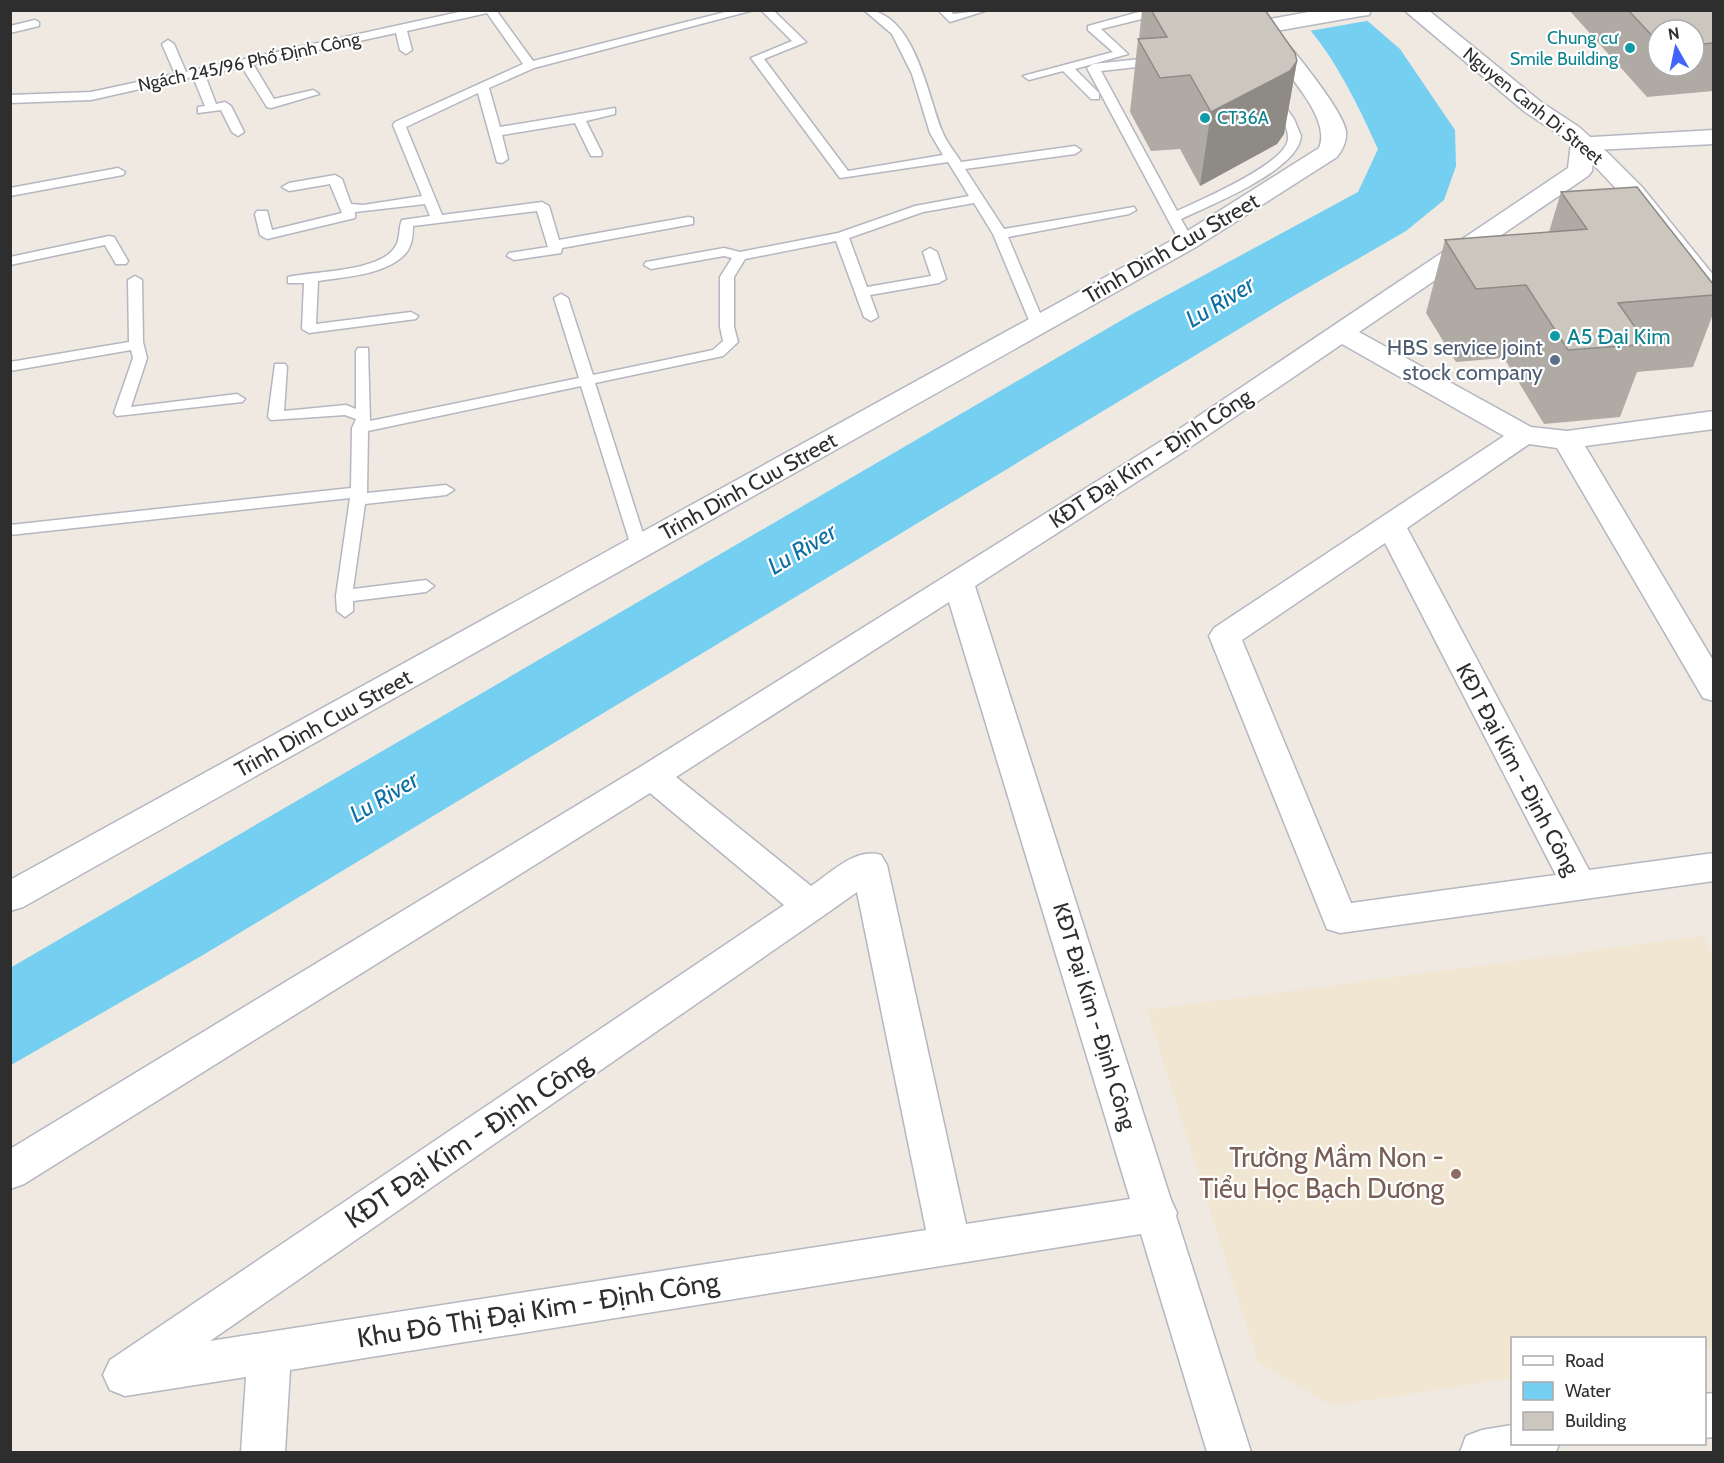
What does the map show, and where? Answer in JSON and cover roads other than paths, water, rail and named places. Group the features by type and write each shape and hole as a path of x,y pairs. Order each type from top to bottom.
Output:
{"street":[{"path":"1267,31 1361,10"},
{"name":"Nguyen Canh Di Street","path":"1414,10 1583,143 1633,192 1713,293"},
{"name":"Trinh Dinh Cuu Street","path":"10,897 1038,325 1181,230 1329,152 1334,129 1315,96 1267,31"},
{"path":"1583,143 1673,141 1713,136"},
{"name":"KĐT Đại Kim - Định Công","path":"10,1171 652,776 958,580 1173,446 1580,171 1583,143"},
{"path":"1340,332 1524,435 1567,440 1713,420"},
{"name":"KĐT Đại Kim - Định Công","path":"1524,435 1225,636 1340,919 1713,867"},
{"path":"1567,440 1713,690"},
{"name":"KĐT Đại Kim - Định Công","path":"1390,524 1579,886"},
{"name":"KĐT Đại Kim - Định Công","path":"958,580 1157,1213 1229,1452"},
{"path":"652,776 810,906"},
{"name":"KĐT Đại Kim - Định Công","path":"125,1376 869,865 950,1245"},
{"name":"Khu Đô Thị Đại Kim - Định Công","path":"125,1376 1157,1213"},
{"path":"263,1452 269,1353"},
{"path":"1482,1452 1525,1445"}],"lane":[{"name":"Ngách 245/96 Phố Định Công","path":"10,99 91,96 182,77 197,71 488,10"},
{"path":"488,10 530,65"},
{"path":"437,218 399,125 530,65 749,10"},
{"path":"766,10 800,42 757,58 845,175 955,161 1074,150"},
{"path":"868,10 897,32 918,74 936,133 1000,234 1038,325"},
{"path":"943,10 950,18 983,10"},
{"path":"1029,76 1122,54 1092,28 1162,10 1176,22"},
{"path":"10,30 35,24"},
{"path":"401,29 406,50"},
{"path":"168,44 182,77"},
{"path":"1173,60 1093,68 1181,230 1289,154 1294,143 1293,129 1269,91"},
{"path":"245,61 272,104 313,94"},
{"path":"1066,67 1095,96"},
{"path":"197,71 207,109 225,106 238,132"},
{"path":"483,87 502,159"},
{"path":"494,132 610,111"},
{"path":"579,118 596,153"},
{"path":"10,192 65,184 118,172"},
{"path":"262,214 267,235 350,215 335,179 289,187"},
{"path":"651,265 724,252 740,256 841,236 920,208 978,198"},
{"path":"346,207 363,209 431,199"},
{"path":"293,279 311,278 384,262 399,252 406,240 407,223 542,206 556,250 514,256"},
{"path":"1000,234 1129,210"},
{"path":"554,245 688,221"},
{"path":"841,236 864,292 871,317"},
{"path":"10,261 63,248 63,252 109,240 121,261"},
{"path":"864,292 939,279 930,252"},
{"path":"280,367 276,417 346,410 362,423 589,382 718,353 731,342 727,327 727,277 740,256"},
{"path":"311,278 309,329 411,316"},
{"path":"135,280 137,345 140,358 122,413 237,399"},
{"path":"561,298 639,546"},
{"path":"10,367 137,345"},
{"path":"363,351 359,496 344,604 426,586"},
{"path":"10,530 359,496 446,490"}],"water":[{"name":"Lu River","path":"1293,11 1356,11 1400,49 1455,130 1456,166 1444,200 1406,231 1290,298 203,955 11,1065 10,968 1134,313 1358,192 1378,149 1342,76 1320,42"}],"place":[{"name":"Chung cư Smile Building","path":"1630,48"},
{"name":"CT36A","path":"1205,118"},
{"name":"A5 Đại Kim","path":"1555,336"},
{"name":"HBS service joint stock company","path":"1555,360"},
{"name":"Trường Mầm Non - Tiểu Học Bạch Dương","path":"1456,1174"}]}
